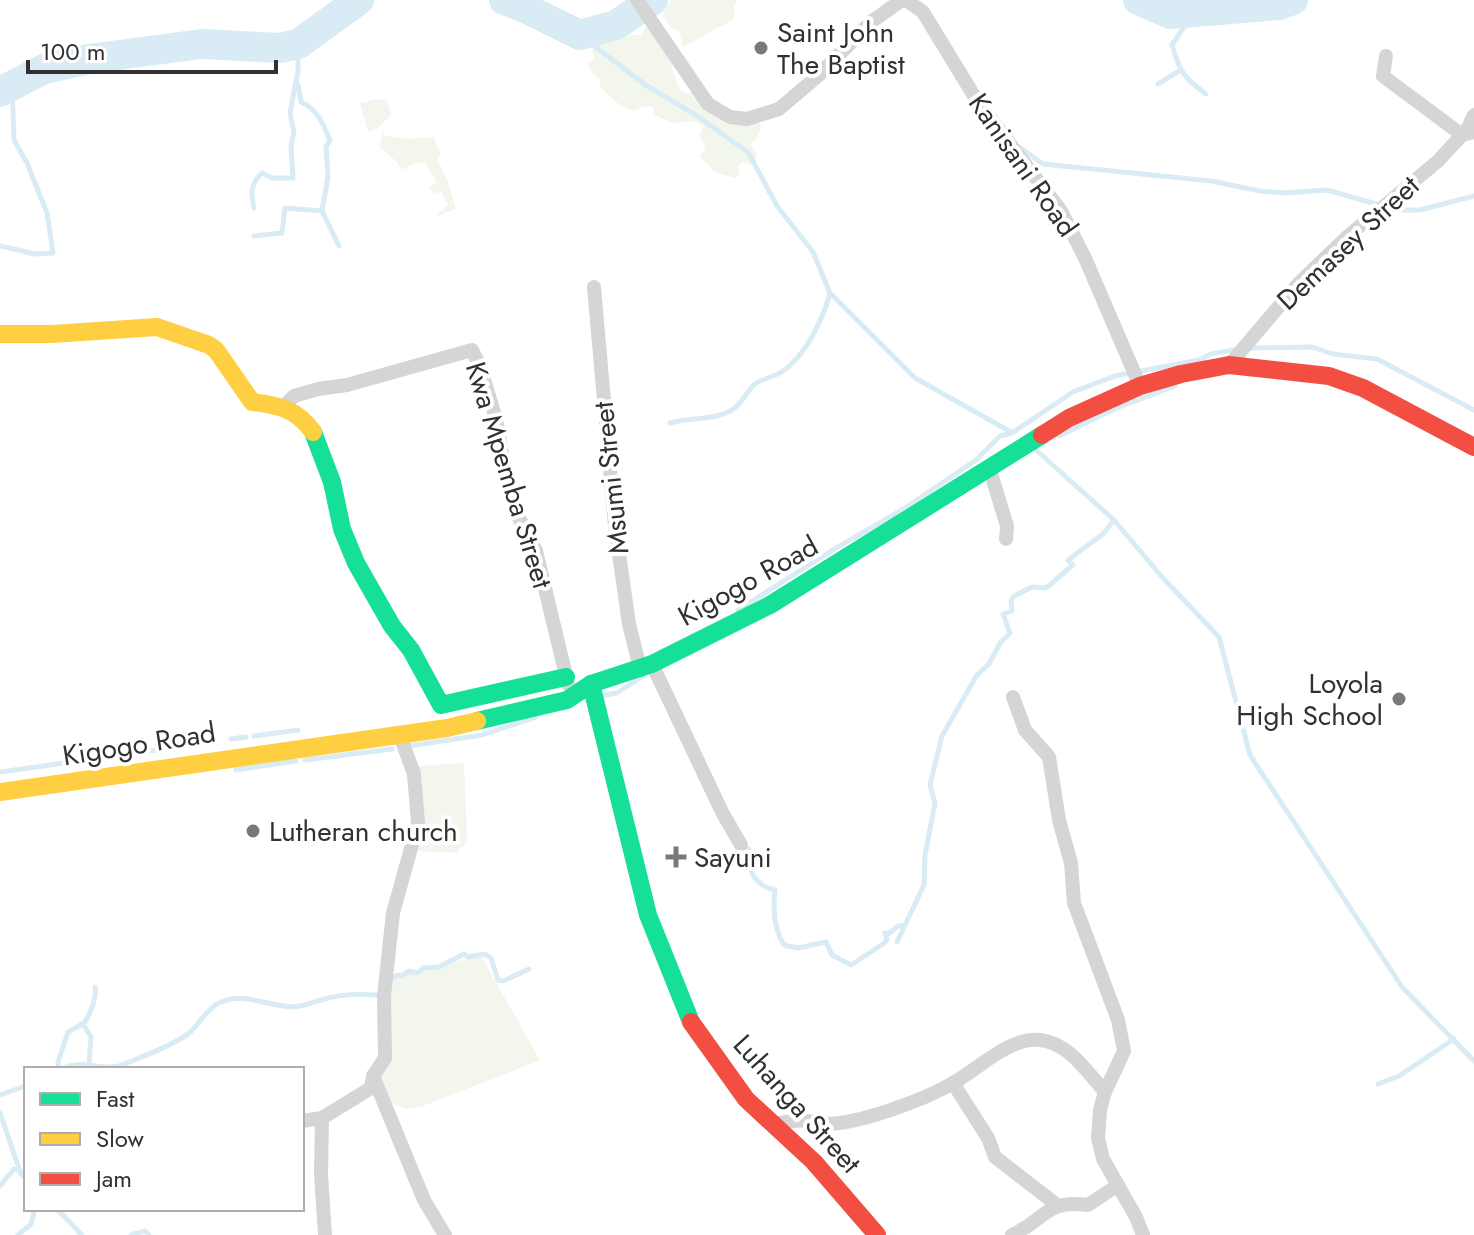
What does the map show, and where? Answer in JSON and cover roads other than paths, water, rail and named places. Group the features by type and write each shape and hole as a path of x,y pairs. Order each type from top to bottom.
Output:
{"main road":[{"path":"0,334 157,327 216,350 252,402 284,406 306,422 313,432 332,482 342,529 356,563 392,626 411,650 441,705 566,677"},
{"name":"Kigogo Road","path":"0,792 447,728 567,700 591,684 646,666 770,605 1069,418 1140,386 1181,374 1229,365 1329,376 1363,388 1474,447"},
{"name":"Luhanga Street","path":"591,684 648,915 688,1018 746,1099 814,1162 877,1235"}],"street":[{"name":"Kanisani Road","path":"637,0 708,104 720,114 747,119 779,109 819,75 871,22 904,0 923,12 976,99 1061,211 1085,258 1140,386"},
{"path":"1386,56 1383,76 1468,133"},
{"name":"Demasey Street","path":"1229,365 1299,283 1347,237 1468,133 1474,115"},
{"name":"Msumi Street","path":"594,287 615,526 629,624 646,666 741,845"},
{"name":"Kwa Mpemba Street","path":"284,406 294,396 347,385 472,350 496,419 513,503 536,551 566,677 567,700"},
{"path":"990,470 1007,526 1006,539"},
{"path":"1013,697 1025,730 1049,757 1059,820 1071,863 1074,903 1118,1020 1124,1051 1105,1092 1098,1122 1098,1138 1103,1159 1143,1235"},
{"path":"441,705 447,728"},
{"path":"304,1121 322,1118 371,1088 373,1076 385,1058 384,996 393,913 418,823 414,774 399,733"},
{"path":"771,1124 806,1120 823,1125 917,1102 1010,1046 1031,1040 1066,1049 1105,1092"},
{"path":"373,1076 404,1145 424,1200 445,1235"},
{"path":"953,1083 988,1138 995,1157 1057,1205"},
{"path":"322,1118 321,1175 325,1235"},
{"path":"1012,1235 1057,1205 1088,1205 1118,1185"}],"waterway":[{"path":"0,92 44,69 89,59 201,44 280,48 298,44 359,0"},
{"path":"504,0 580,35 616,25 653,0"},
{"path":"1138,0 1170,14 1279,5 1293,0"},
{"path":"1194,12 1172,45 1183,73 1206,94"},
{"path":"580,35 644,84 748,152 777,206 813,252 830,293 915,378 1011,432"},
{"path":"254,208 252,189 262,173 272,178 293,178 291,146 294,132 290,113 298,71 298,44"},
{"path":"1158,84 1179,71"},
{"path":"298,85 301,102 316,113 330,140 326,147 328,177 322,211 339,246"},
{"path":"0,246 35,254 53,253 47,213 14,140 12,86"},
{"path":"1019,147 1043,164 1211,181 1260,191 1327,190 1376,204"},
{"path":"1394,210 1420,210 1474,196"},
{"path":"254,236 282,233 285,208 322,211"},
{"path":"670,423 730,411 755,384 783,371 799,356 812,336 830,293"},
{"path":"1249,348 1312,347 1333,354 1377,359 1474,410"},
{"path":"738,610 902,510 976,460 1000,436 1012,433 1073,392 1115,376 1239,349"},
{"path":"1059,436 1119,407 1175,386"},
{"path":"1036,450 1114,520 1219,637 1250,755 1402,987 1474,1061"},
{"path":"897,942 924,885 925,855 935,803 930,785 942,736 977,675 989,664 1000,643 1010,633 1003,614 1012,611 1014,596 1032,587 1046,588 1073,565 1068,560 1103,534 1114,520"},
{"path":"599,696 617,693 643,676"},
{"path":"409,746 482,735 536,717"},
{"path":"254,736 298,730"},
{"path":"231,739 246,737"},
{"path":"0,772 214,742"},
{"path":"305,760 392,749"},
{"path":"236,770 296,761"},
{"path":"749,849 753,876 775,890 775,919 784,945 798,948 826,942 832,955 851,965 883,944 887,940 885,933 904,926"},
{"path":"389,981 409,971 418,973 423,968 439,967 464,954 468,957 485,954 491,958 498,980 503,981 529,969"},
{"path":"58,1067 68,1032 86,1020 93,1004 95,987"},
{"path":"114,1067 183,1038 210,1009 227,1000 236,998 292,1007 341,996 377,995"},
{"path":"83,1024 91,1037 89,1065"},
{"path":"1378,1084 1399,1076 1454,1039"},
{"path":"67,1067 107,1067"},
{"path":"107,1067 114,1067"},
{"path":"0,1095 24,1087"},
{"path":"0,1113 24,1177"},
{"path":"0,1186 14,1169 20,1171"},
{"path":"18,1235 31,1224 34,1211"},
{"path":"59,1211 82,1235"},
{"path":"131,1235 145,1231 149,1235"}],"place":[{"name":"Saint John The Baptist","path":"761,48"},
{"name":"Loyola High School","path":"1399,699"},
{"name":"Lutheran church","path":"253,831"},
{"name":"Sayuni","path":"676,857"}]}
